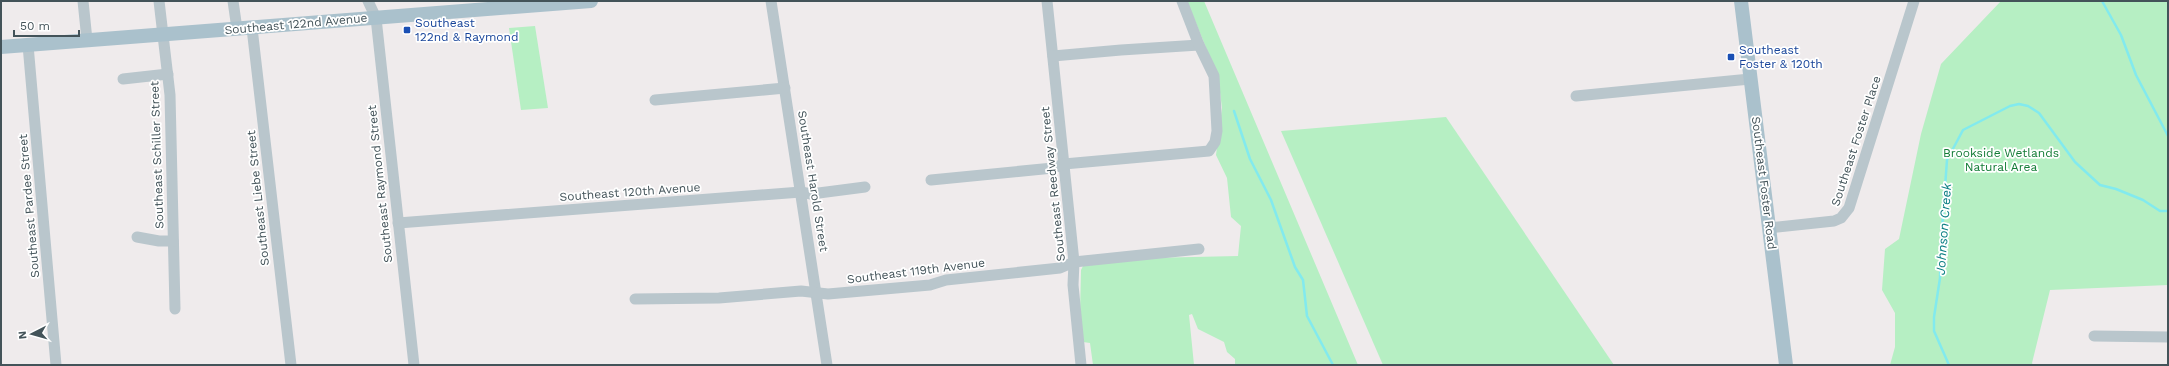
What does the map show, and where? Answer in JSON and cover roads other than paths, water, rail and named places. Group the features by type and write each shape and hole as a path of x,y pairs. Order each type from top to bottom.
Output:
{"main road":[{"name":"Southeast 122nd Avenue","path":"1,47 548,3 591,1"},
{"name":"Southeast Foster Road","path":"1741,1 1786,365"}],"street":[{"path":"83,1 87,40"},
{"name":"Southeast Schiller Street","path":"159,1 168,74 175,309"},
{"path":"233,1 237,29"},
{"name":"Southeast Raymond Street","path":"368,1 376,18 414,365"},
{"name":"Southeast Harold Street","path":"771,1 828,365"},
{"name":"Southeast Reedway Street","path":"1047,1 1074,262 1073,285 1081,365"},
{"path":"931,180 1053,168 1064,164 1209,151 1215,142 1217,131 1214,76 1199,45 1182,1"},
{"name":"Southeast Foster Place","path":"1769,228 1834,220 1841,218 1849,208 1914,1"},
{"name":"Southeast Liebe Street","path":"252,28 290,365"},
{"name":"Southeast Pardee Street","path":"28,45 56,365"},
{"path":"1053,56 1199,45"},
{"path":"123,79 168,74"},
{"path":"1576,96 1750,79"},
{"path":"655,100 785,88"},
{"name":"Southeast 120th Avenue","path":"398,223 801,192 811,194 864,187"},
{"path":"137,237 159,241 173,241"},
{"name":"Southeast 119th Avenue","path":"635,299 719,298 801,291 828,294 930,285 946,280 1060,268 1074,262 1199,249"},
{"path":"2094,336 2168,337"}],"waterway":[{"name":"Johnson Creek","path":"2102,1 2121,35 2136,75 2168,136"},
{"name":"Johnson Creek","path":"1949,365 1934,331 1934,317 1940,278 1947,160 1963,130 2010,106 2019,104 2028,106 2039,113 2075,162 2100,185 2116,189 2143,200 2160,211 2168,211"},
{"path":"1234,111 1250,159 1271,200 1295,267 1303,280 1307,316 1333,365"}],"place":[{"name":"Southeast 122nd & Raymond","path":"407,30"},
{"name":"Southeast Foster & 120th","path":"1731,57"}],"park label":[{"name":"Brookside Wetlands Natural Area","path":"2001,160"}]}
